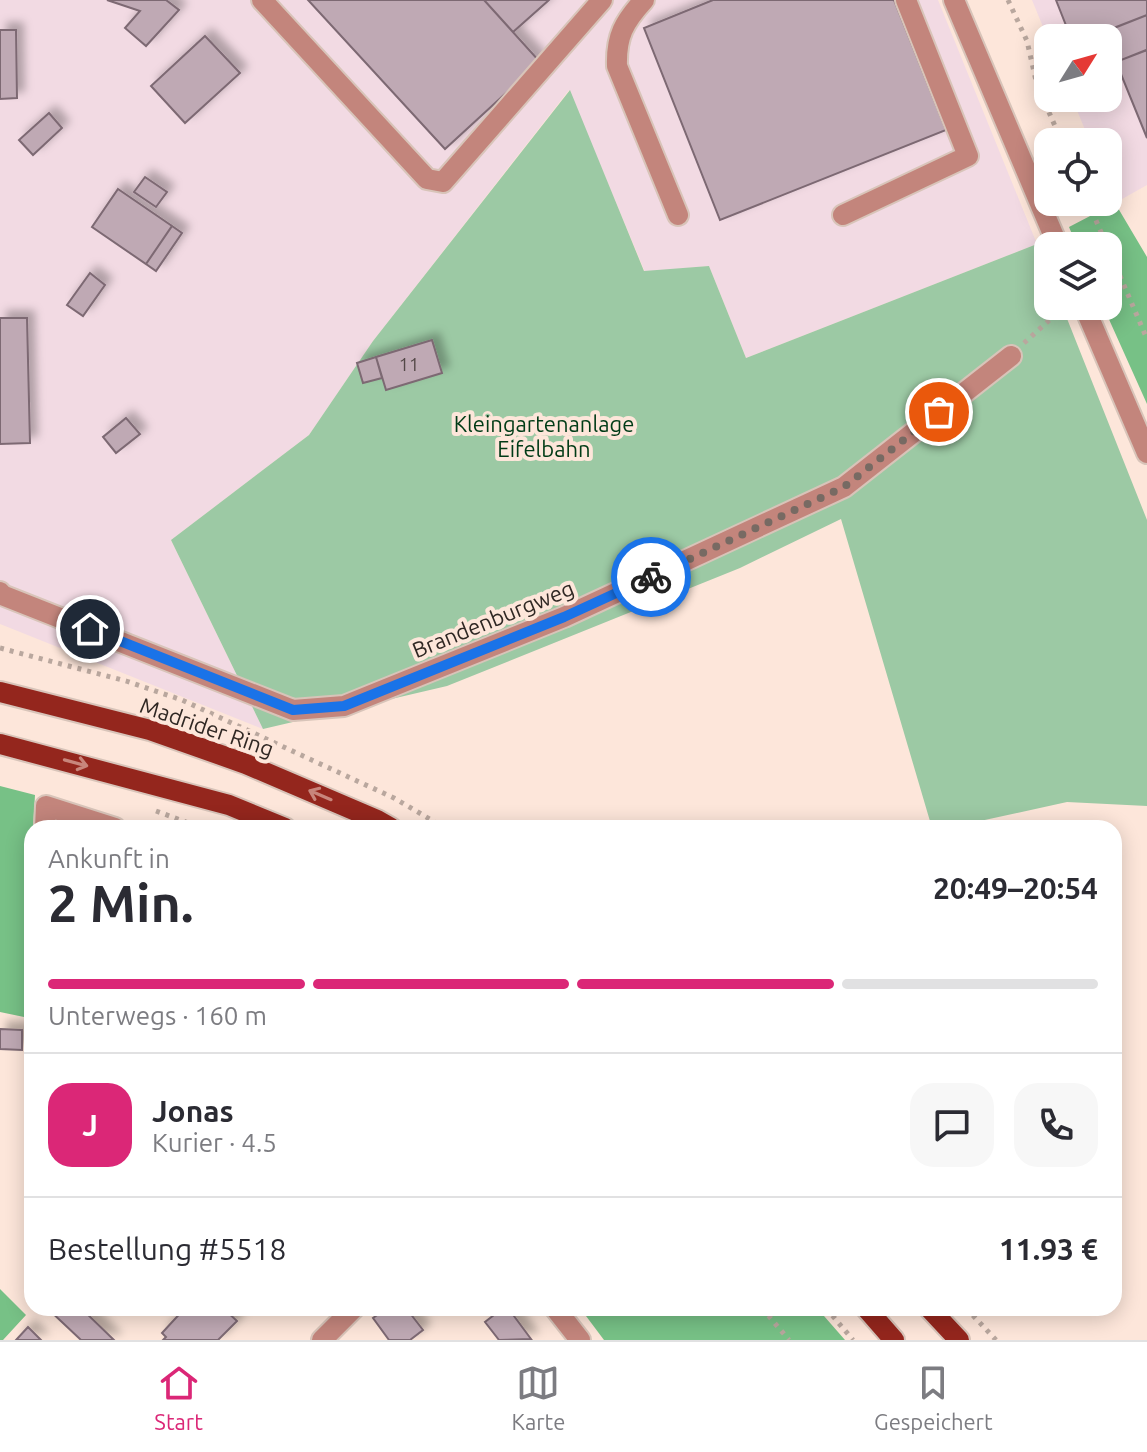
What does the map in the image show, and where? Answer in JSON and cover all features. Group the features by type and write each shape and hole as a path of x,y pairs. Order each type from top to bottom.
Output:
{"main road":[{"name":"Madrider Ring","path":"0,692 150,730 246,764 377,820"},
{"path":"0,744 229,805 266,820"},
{"path":"873,1316 894,1340"},
{"path":"936,1316 959,1340"}],"street":[{"path":"262,0 427,179 443,182 594,5"},
{"path":"644,0 623,28 616,47 617,66 678,215"},
{"path":"843,215 968,156 906,0"},
{"path":"954,0 1052,232"},
{"path":"1090,320 1147,453"},
{"name":"Brandenburgweg","path":"0,592 293,710 344,706 564,617 844,487 1011,356"},
{"path":"45,820 46,806 90,820"},
{"path":"322,1340 346,1316"},
{"path":"561,1316 580,1340"}],"path":[{"path":"1008,0 1027,41 1037,85 1056,128"},
{"path":"1122,280 1147,339"},
{"path":"1011,356 1050,320"},
{"path":"0,648 126,681 182,700 394,798 431,820"},
{"path":"769,1316 789,1340"},
{"path":"833,1316 853,1340"},
{"path":"974,1316 996,1340"}],"shaded area":[{"path":"0,0 938,0 1034,237 1034,245 746,358 709,266 645,272 569,90 373,341 309,435 171,540 263,729 0,624"},
{"path":"1032,0 1147,0 1147,185 1122,199 1122,128 1084,128 1078,112 1122,112 1122,24 1042,24"}],"green space":[{"name":"Kleingartenanlage Eifelbahn","path":"570,90 644,271 709,266 746,358 1034,245 1034,320 1068,320 1147,520 1147,806 1067,802 985,820 930,820 841,519 740,568 447,686 263,729 171,540 309,435 373,341"},
{"path":"1122,215 1147,257 1147,404 1109,320 1122,320 1122,232 1071,232 1069,227 1090,216"},
{"path":"0,786 35,795 33,820 24,820 24,1017 0,1012"},
{"path":"0,1289 25,1316 0,1340"},
{"path":"586,1316 824,1316 845,1340 604,1340"}],"building":[{"path":"107,0 166,0 179,10 146,46 125,28 140,11"},
{"path":"308,0 484,0 540,62 445,149"},
{"path":"484,0 549,0 513,32"},
{"path":"713,0 894,0 946,130 720,220 644,28"},
{"path":"1056,0 1147,0 1147,15 1122,25 1065,24"},
{"path":"1147,15 1147,50 1122,60 1122,25"},
{"path":"0,30 16,30 17,98 0,99"},
{"path":"205,36 240,73 185,123 151,86"},
{"path":"1147,52 1147,138 1122,77 1122,60"},
{"path":"49,113 62,128 33,155 19,140"},
{"path":"145,177 167,192 156,207 134,192"},
{"path":"118,189 172,226 146,264 92,227"},
{"path":"172,226 182,233 156,271 146,264"},
{"path":"90,273 105,285 83,316 67,305"},
{"path":"0,318 27,318 30,443 0,444"},
{"path":"432,340 442,373 386,390 376,357"},
{"path":"376,357 382,378 363,383 357,363"},
{"path":"126,418 140,434 116,453 103,437"},
{"path":"0,1029 22,1030 22,1050 0,1049"},
{"path":"56,1316 89,1316 114,1340 81,1340"},
{"path":"178,1316 232,1316 237,1321 218,1340 163,1340 166,1337 162,1333"},
{"path":"412,1316 423,1330 410,1340 389,1340 373,1318"},
{"path":"493,1316 514,1316 531,1339 499,1340 485,1322"},
{"path":"28,1327 41,1340 16,1340"}],"way so far":[{"path":"651,577 844,487 939,412"}],"route":[{"path":"90,629 293,710 344,706 564,617 651,577"}]}
